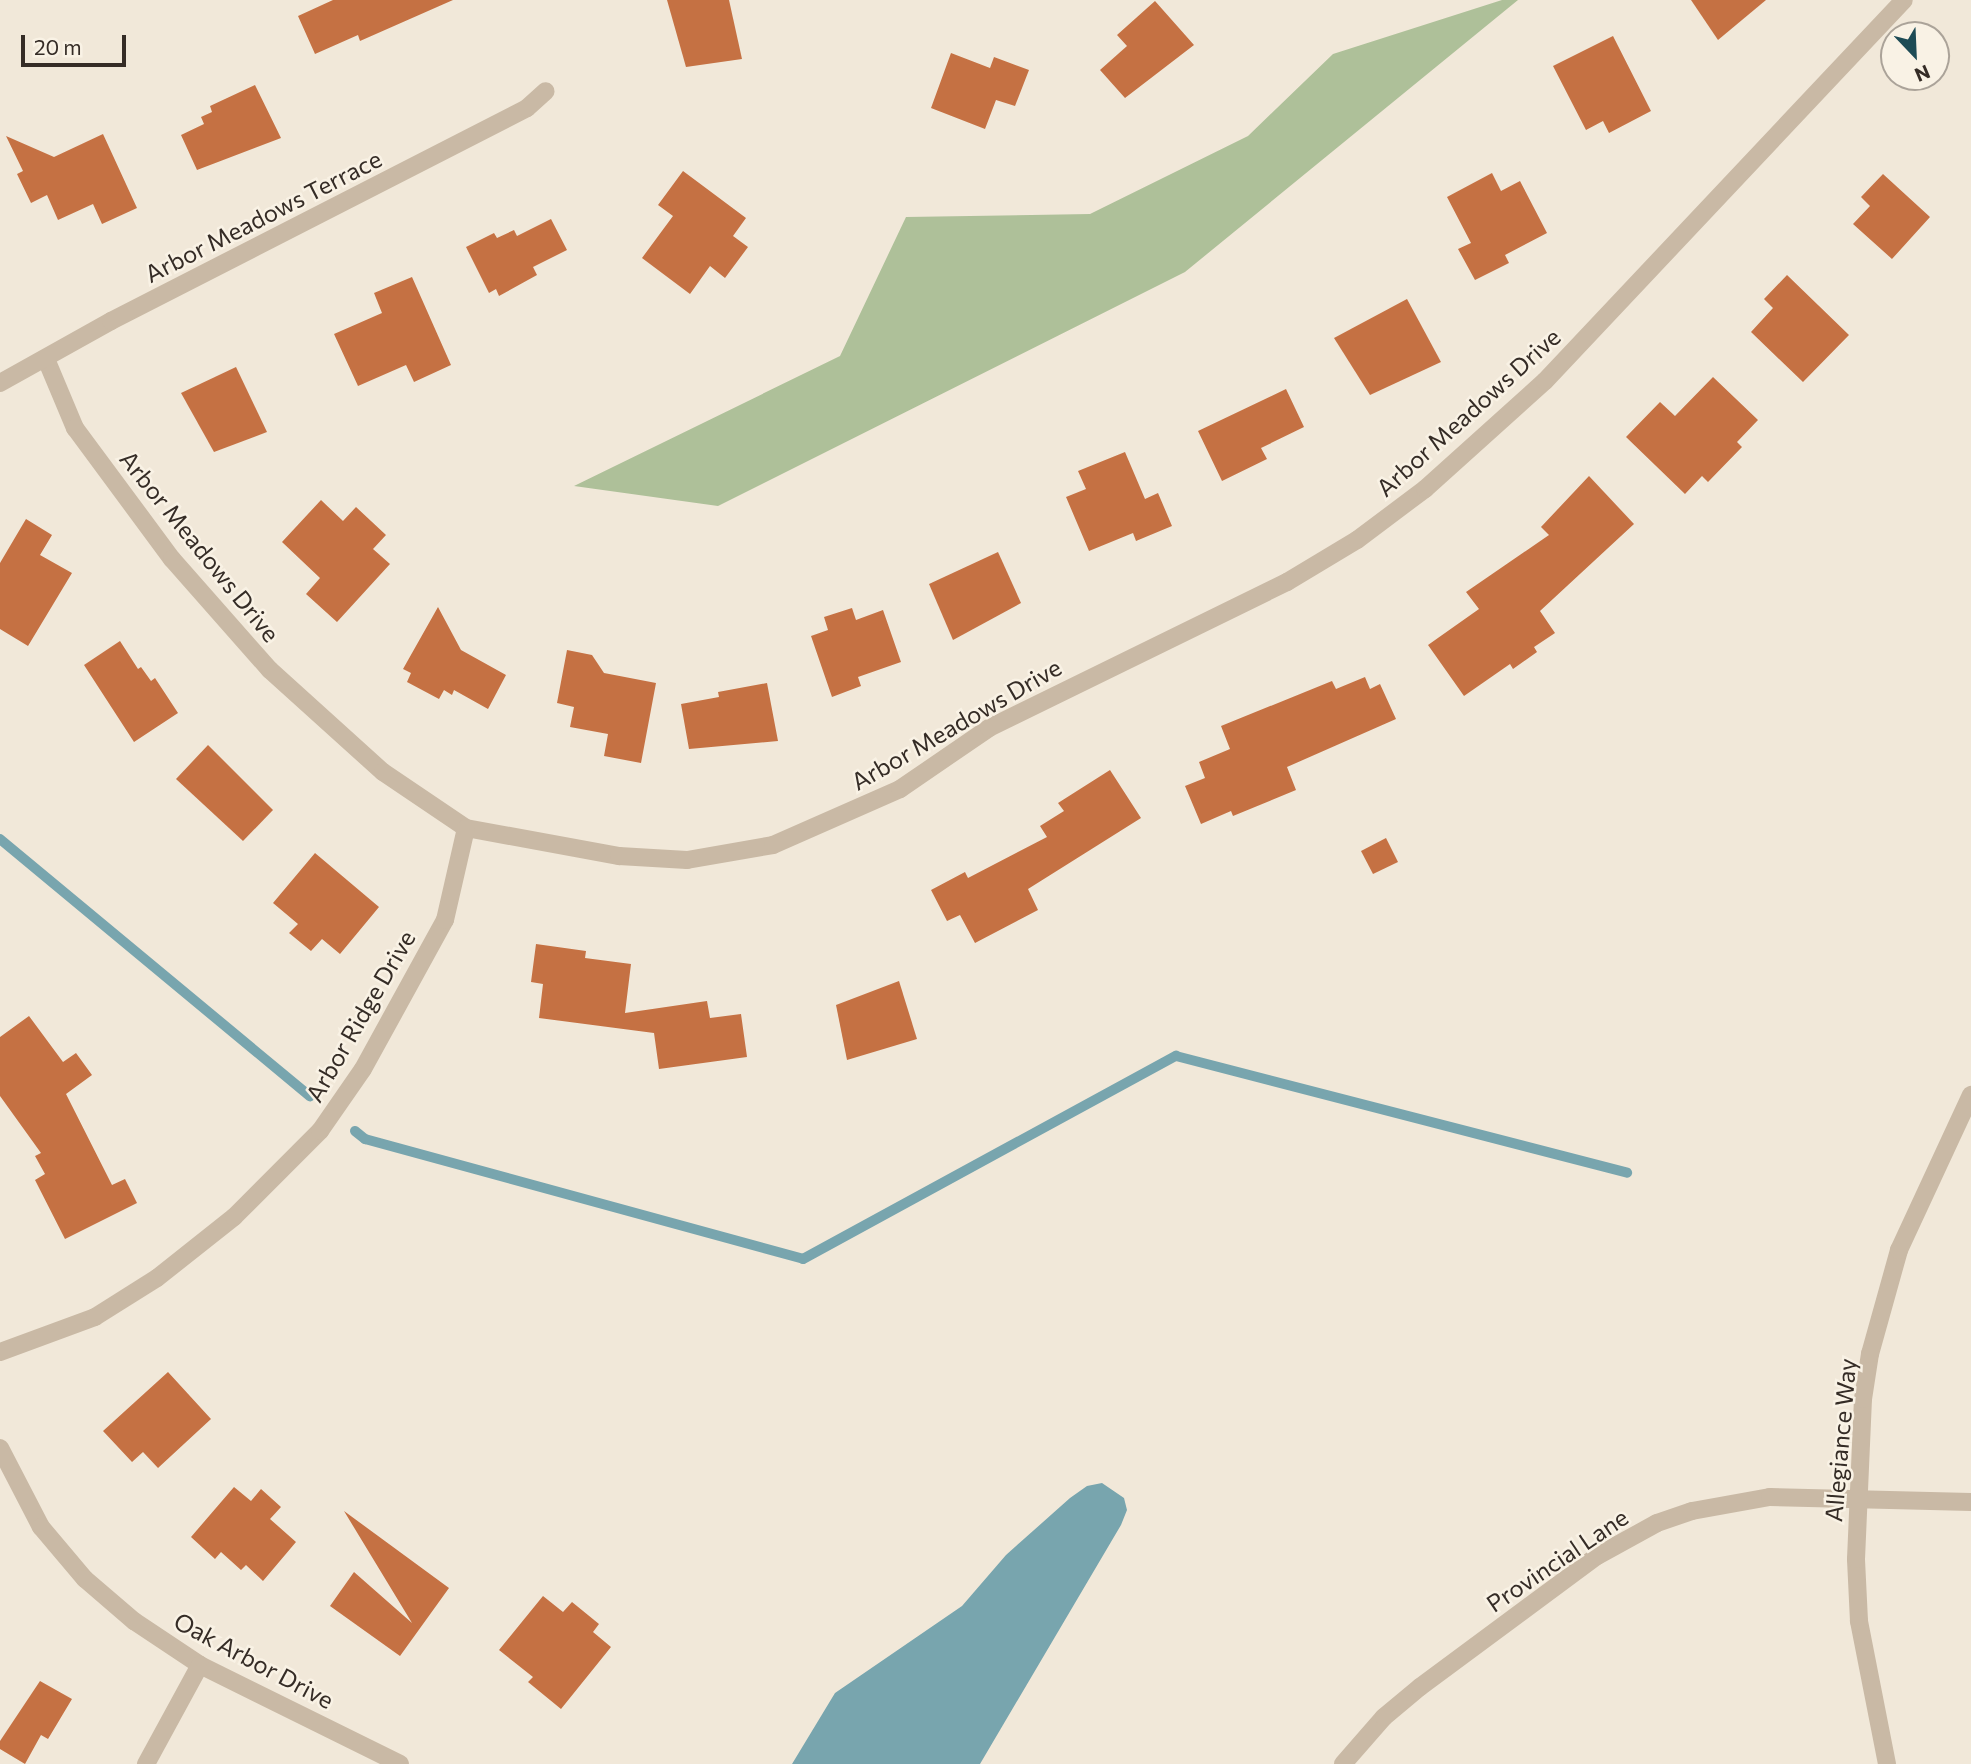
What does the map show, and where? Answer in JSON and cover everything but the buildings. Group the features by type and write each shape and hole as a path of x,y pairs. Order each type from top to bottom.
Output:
{"street":[{"name":"Arbor Meadows Drive","path":"46,359 75,428 172,559 270,670 383,772 466,828 619,856 687,860 773,845 900,789 989,727 1287,582 1357,540 1425,489 1545,381 1904,0"},
{"name":"Arbor Meadows Terrace","path":"0,383 111,321 527,108 546,91"},
{"name":"Arbor Ridge Drive","path":"0,1352 95,1317 157,1278 234,1217 320,1131 363,1069 444,920 466,828"},
{"name":"Allegiance Way","path":"1887,1764 1859,1621 1857,1499 1863,1399 1882,1305 1917,1203 1971,1095"},
{"name":"Oak Arbor Drive","path":"0,1448 41,1527 85,1579 134,1621 200,1665 400,1764"},
{"name":"Provincial Lane","path":"1343,1764 1384,1717 1420,1687 1628,1537 1692,1511 1770,1497 1971,1502"},
{"path":"146,1764 200,1665"}],"green space":[{"path":"1502,0 1518,0 1185,272 718,506 574,486 840,356 906,217 1090,214 1248,136 1333,54"}],"water":[{"path":"1102,1483 1124,1498 1127,1510 1121,1525 980,1764 792,1764 835,1693 962,1606 1006,1555 1070,1498 1087,1486"}],"waterway":[{"path":"0,839 310,1096"},
{"path":"355,1131 365,1139 803,1259 1176,1056 1627,1173"}]}
